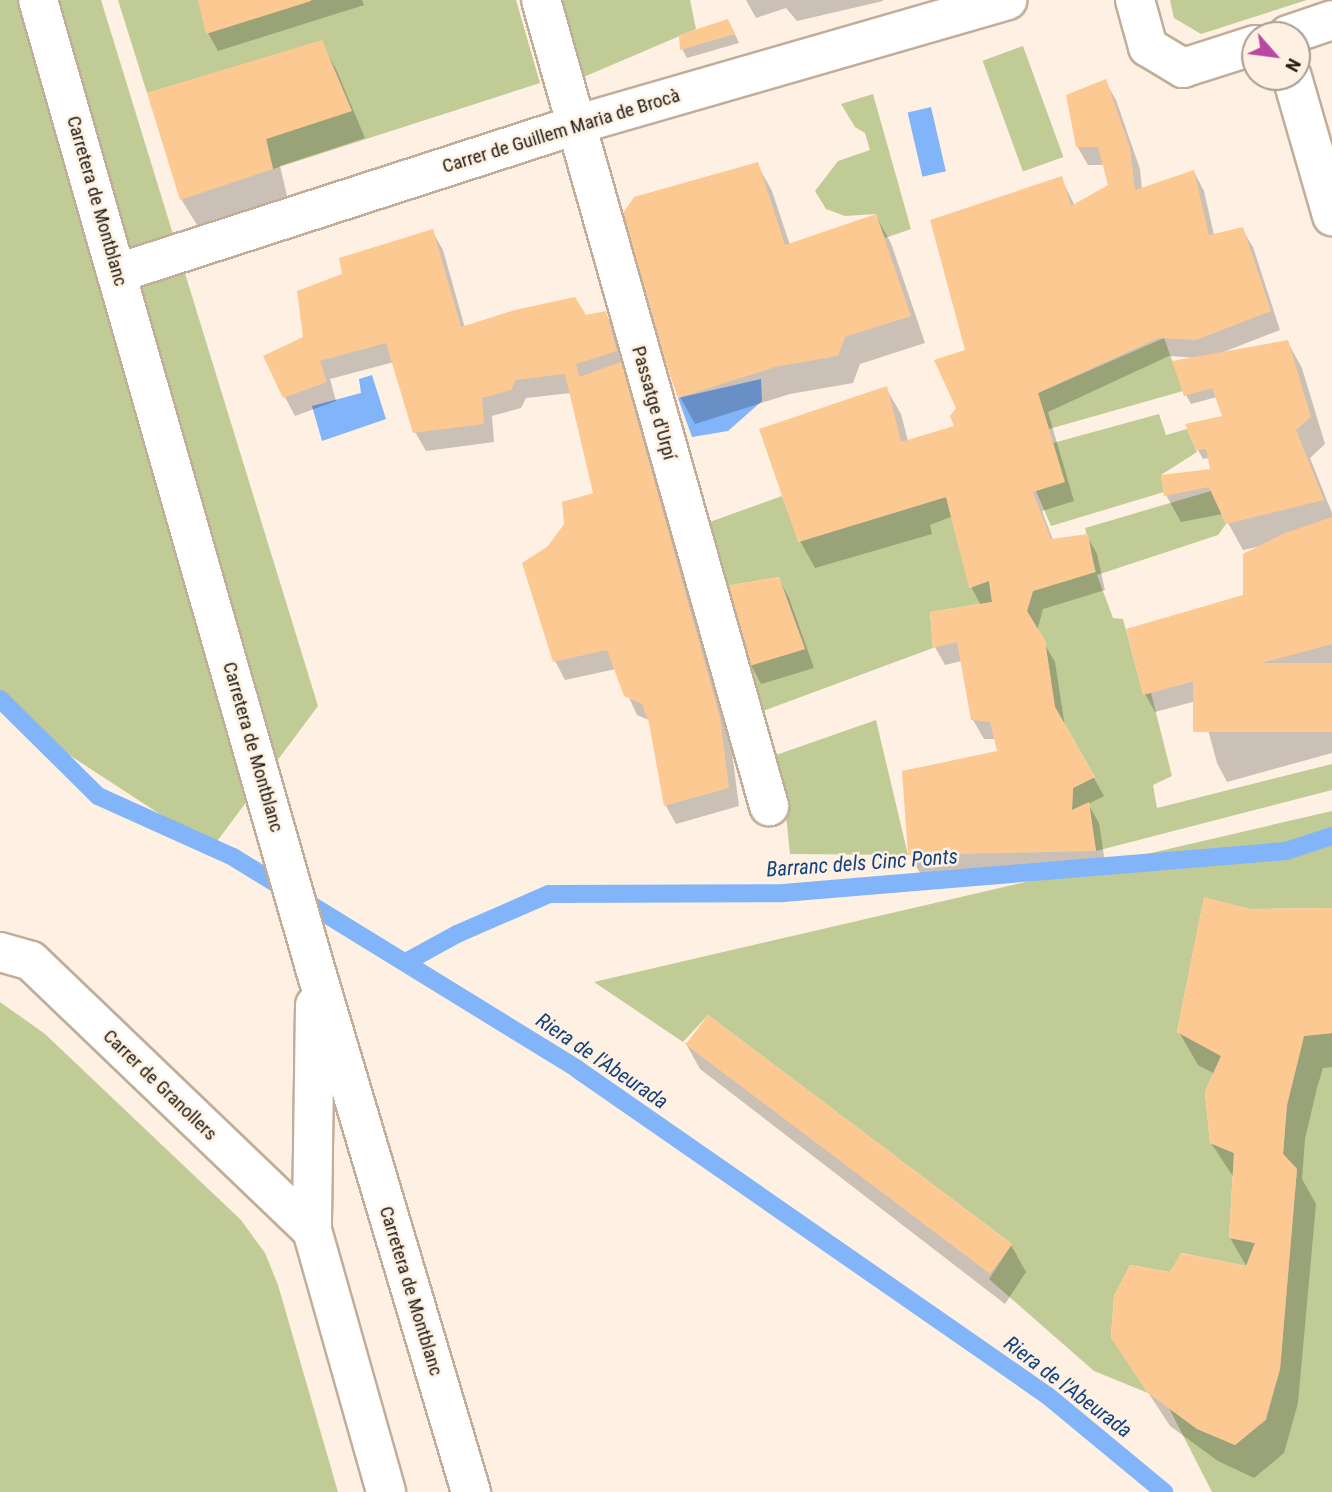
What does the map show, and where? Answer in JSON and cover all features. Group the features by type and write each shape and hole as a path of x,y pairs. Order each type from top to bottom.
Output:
{"street":[{"name":"Carretera de Montblanc","path":"38,0 316,968 471,1492"},
{"name":"Passatge d'Urpí","path":"541,0 769,806"},
{"name":"Carrer de Guillem Maria de Brocà","path":"118,273 575,125 1007,0"},
{"path":"1135,0 1148,47 1182,68 1241,50"},
{"path":"1311,27 1332,20"},
{"path":"1296,91 1332,216"},
{"name":"Carrer de Granollers","path":"0,952 31,961 312,1230"},
{"path":"316,968 312,1230 386,1492"}],"green space":[{"path":"0,0 101,0 318,706 212,848 0,710"},
{"path":"118,0 516,0 540,83 273,169 266,139 351,111 322,41 147,93"},
{"path":"557,0 690,0 696,29 579,79"},
{"path":"1170,0 1307,0 1201,34 1174,18"},
{"path":"1023,46 1063,157 1023,172 983,61"},
{"path":"873,94 911,229 885,238 876,214 845,216 826,209 815,191 838,161 870,150 865,133 855,127 841,104"},
{"path":"1164,338 1183,391 1049,429 1038,393"},
{"path":"1159,414 1166,435 1187,429 1197,452 1161,475 1164,492 1051,526 1036,491 1053,443"},
{"path":"1211,491 1226,524 1218,535 1097,575 1113,618 1123,619 1143,694 1151,693 1172,776 1153,785 1157,808 1332,764 1332,790 1096,851 1089,803 1072,810 1073,788 1095,777 1055,707 1045,641 1027,611 1033,591 1096,572 1085,528"},
{"path":"782,496 799,542 946,497 970,588 989,581 992,602 930,612 933,648 763,711 749,666 805,649 779,577 726,586 707,523"},
{"path":"876,720 908,855 790,854 782,776 776,755"},
{"path":"1332,811 1332,908 1250,909 1204,898 1177,1032 1221,1056 1205,1092 1210,1143 1234,1153 1229,1238 1255,1243 1246,1266 1182,1253 1170,1272 1130,1265 1114,1296 1111,1337 1148,1393 1094,1371 989,1279 1012,1244 708,1015 683,1042 594,982"},
{"path":"0,1002 45,1034 241,1220 265,1253 278,1285 338,1492 0,1492"},
{"path":"1332,1033 1332,1492 1212,1492 1169,1408 1197,1429 1235,1445 1266,1420 1280,1369 1297,1169 1283,1154 1287,1105 1304,1036"}],"water":[{"path":"931,107 946,171 922,177 908,112"},
{"path":"372,375 386,419 322,441 312,406 361,393 359,379"},
{"path":"761,379 762,401 728,431 692,437 678,398"}],"building":[{"path":"198,0 311,0 311,1 206,34"},
{"path":"728,19 735,34 680,50 679,35"},
{"path":"322,40 352,111 266,139 273,169 180,200 147,93"},
{"path":"1106,79 1130,148 1135,190 1194,170 1209,235 1243,227 1271,311 1196,340 1158,338 1038,393 1065,482 1033,492 1051,539 1088,534 1095,572 1033,591 1027,611 1045,641 1055,707 1095,777 1073,788 1072,810 1089,802 1096,851 908,855 902,771 997,751 990,722 971,720 957,642 933,648 930,612 992,602 989,581 969,588 946,497 798,542 759,429 887,386 901,442 954,426 950,416 956,408 934,360 965,350 930,220 1062,176 1071,206 1108,185 1098,147 1076,147 1066,95"},
{"path":"758,162 785,245 876,214 911,316 845,337 838,356 775,367 678,398 617,222 634,197"},
{"path":"433,229 461,327 515,310 575,297 586,315 606,311 617,351 576,364 579,377 621,362 720,717 729,788 664,806 649,723 642,704 624,696 607,650 553,662 522,563 548,546 564,524 562,502 593,493 565,374 516,380 511,390 482,398 484,424 413,433 386,343 320,361 327,382 283,398 263,356 303,337 297,291 342,274 339,258"},
{"path":"1288,340 1311,417 1296,430 1324,500 1226,524 1209,487 1164,496 1161,475 1210,469 1206,449 1196,450 1185,424 1222,416 1212,388 1184,396 1172,361"},
{"path":"1332,517 1332,644 1143,695 1126,629 1243,595 1243,554 1285,533"},
{"path":"779,577 805,649 749,666 726,586"},
{"path":"1193,663 1332,663 1332,732 1193,732"},
{"path":"1204,897 1250,909 1332,908 1332,1033 1304,1036 1287,1105 1283,1154 1297,1169 1280,1369 1265,1420 1235,1445 1197,1429 1148,1393 1111,1338 1114,1296 1130,1265 1170,1272 1181,1253 1246,1266 1255,1243 1229,1238 1234,1153 1210,1143 1205,1092 1221,1056 1177,1032"},
{"path":"708,1015 1012,1244 990,1274 686,1045"}],"waterway":[{"name":"Riera de l'Abeurada","path":"0,699 98,796 233,857 577,1069 1048,1396 1164,1492"},
{"name":"Barranc dels Cinc Ponts","path":"406,962 457,934 549,894 783,893 1286,851 1332,836"}]}
